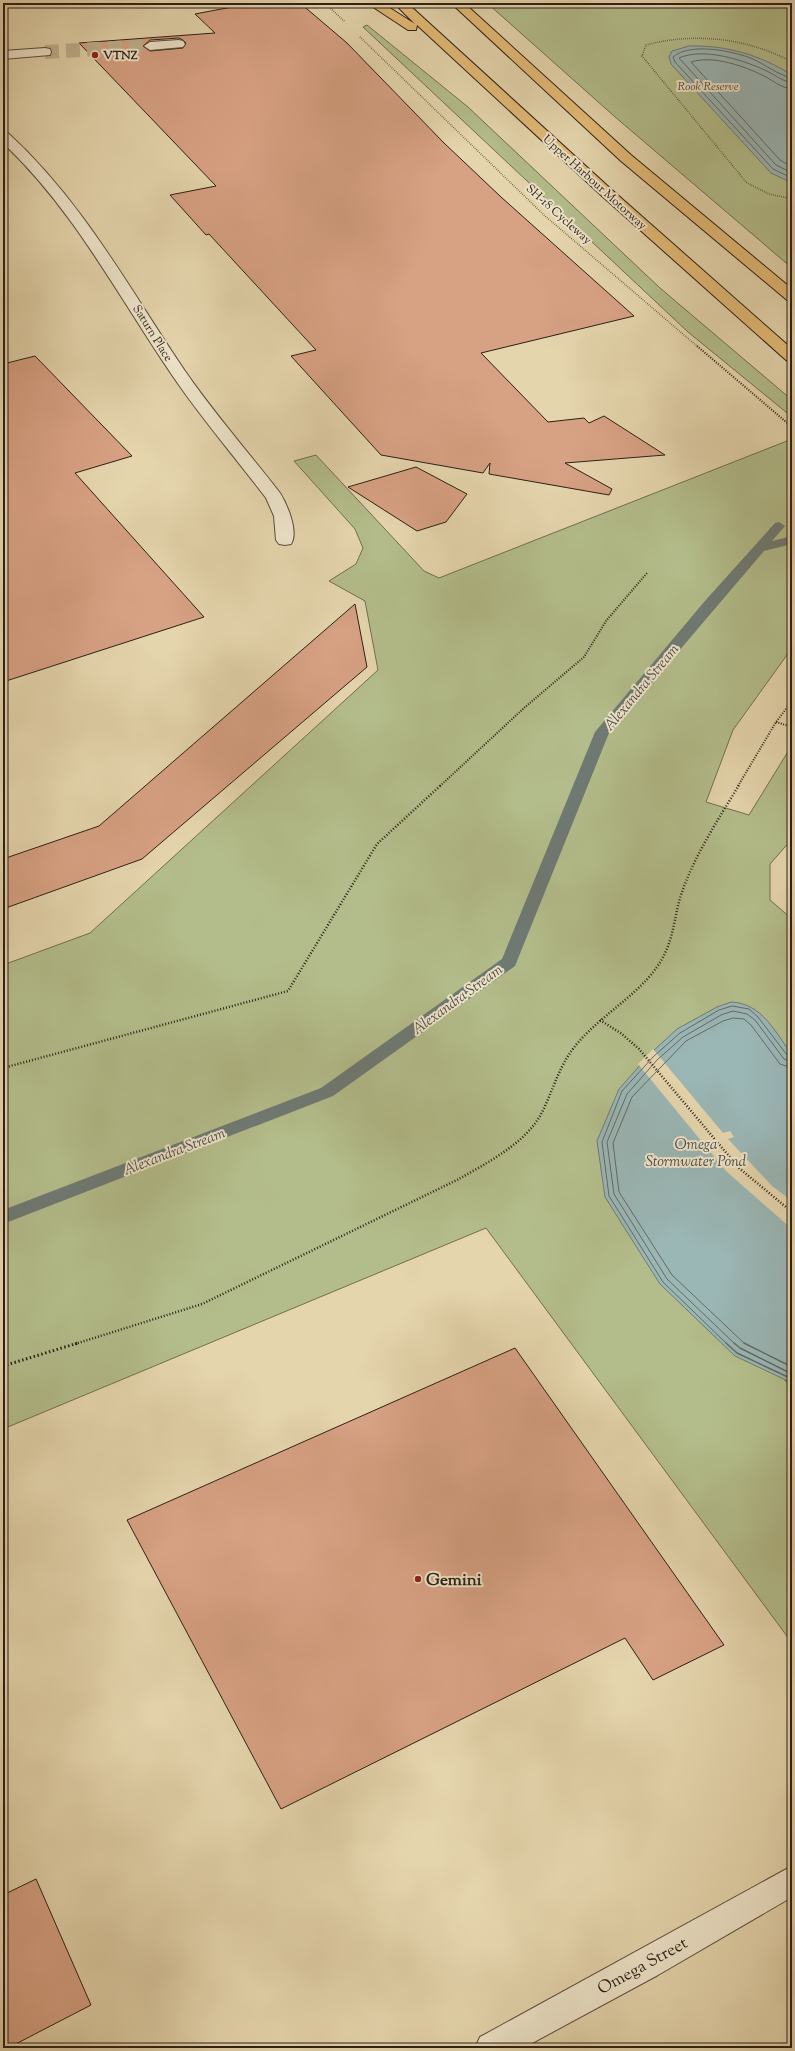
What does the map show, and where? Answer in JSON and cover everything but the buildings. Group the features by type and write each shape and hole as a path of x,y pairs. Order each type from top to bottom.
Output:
{"highway":[{"path":"373,3 454,53"},
{"name":"Upper Harbour Motorway","path":"400,3 607,193 792,358"},
{"path":"457,3 626,158 792,297"}],"street":[{"path":"150,46 179,44"},
{"path":"3,55 45,52"},
{"name":"Saturn Place","path":"3,136 30,160 69,207 116,273 179,374 274,497 283,516 286,540"},
{"name":"Omega Street","path":"491,2048 646,1964 792,1881"}],"path":[{"path":"325,3 348,25"},
{"path":"774,3 792,9"},
{"name":"SH-18 Cycleway","path":"359,36 544,215 792,427"},
{"path":"792,62 759,48 726,41 694,38 661,40 646,46 642,56 747,183 763,193 782,199 792,199"},
{"path":"3,1068 288,991 377,844 524,708 584,657 606,621 647,573"},
{"path":"3,1366 202,1304 457,1180 496,1158 521,1137 539,1117 570,1053 600,1020 654,972 666,952 670,933 686,883 703,846 776,722 792,701"},
{"path":"776,722 792,727"},
{"path":"600,1020 622,1034 639,1049 739,1168 792,1212"}],"green space":[{"name":"Rook Reserve","path":"487,3 792,3 792,268 614,116"},
{"path":"367,25 468,107 660,288 792,400 792,417 688,332 363,27"},
{"path":"792,439 792,648 733,730 706,802 749,815 789,750 792,749 792,839 770,864 770,900 792,919 792,1208 785,1381 792,1383 792,1643 486,1228 3,1429 3,965 90,933 378,670 365,601 329,581 356,564 363,548 355,529 294,461 316,455 424,571 439,578"}],"water":[{"path":"689,46 730,49 768,62 792,75 792,183 771,173 671,64 669,57 672,51"},
{"name":"Omega Stormwater Pond","path":"731,1002 742,1004 760,1013 774,1029 792,1055 792,1383 735,1356 660,1284 605,1197 597,1141 619,1089 651,1053 677,1029 717,1007"}],"pier":[{"path":"653,1049 723,1133 730,1131 734,1137 728,1139 772,1186 792,1201 792,1229 726,1171 638,1064"}],"waterway":[{"name":"Alexandra Stream","path":"3,1217 327,1092 509,962 602,732 709,605 779,526"},
{"name":"Alexandra Stream","path":"761,548 792,540"}],"tunnel":[{"path":"45,52 150,46"}],"place":[{"name":"VTNZ","path":"95,55"},
{"name":"Gemini","path":"418,1579"}]}
